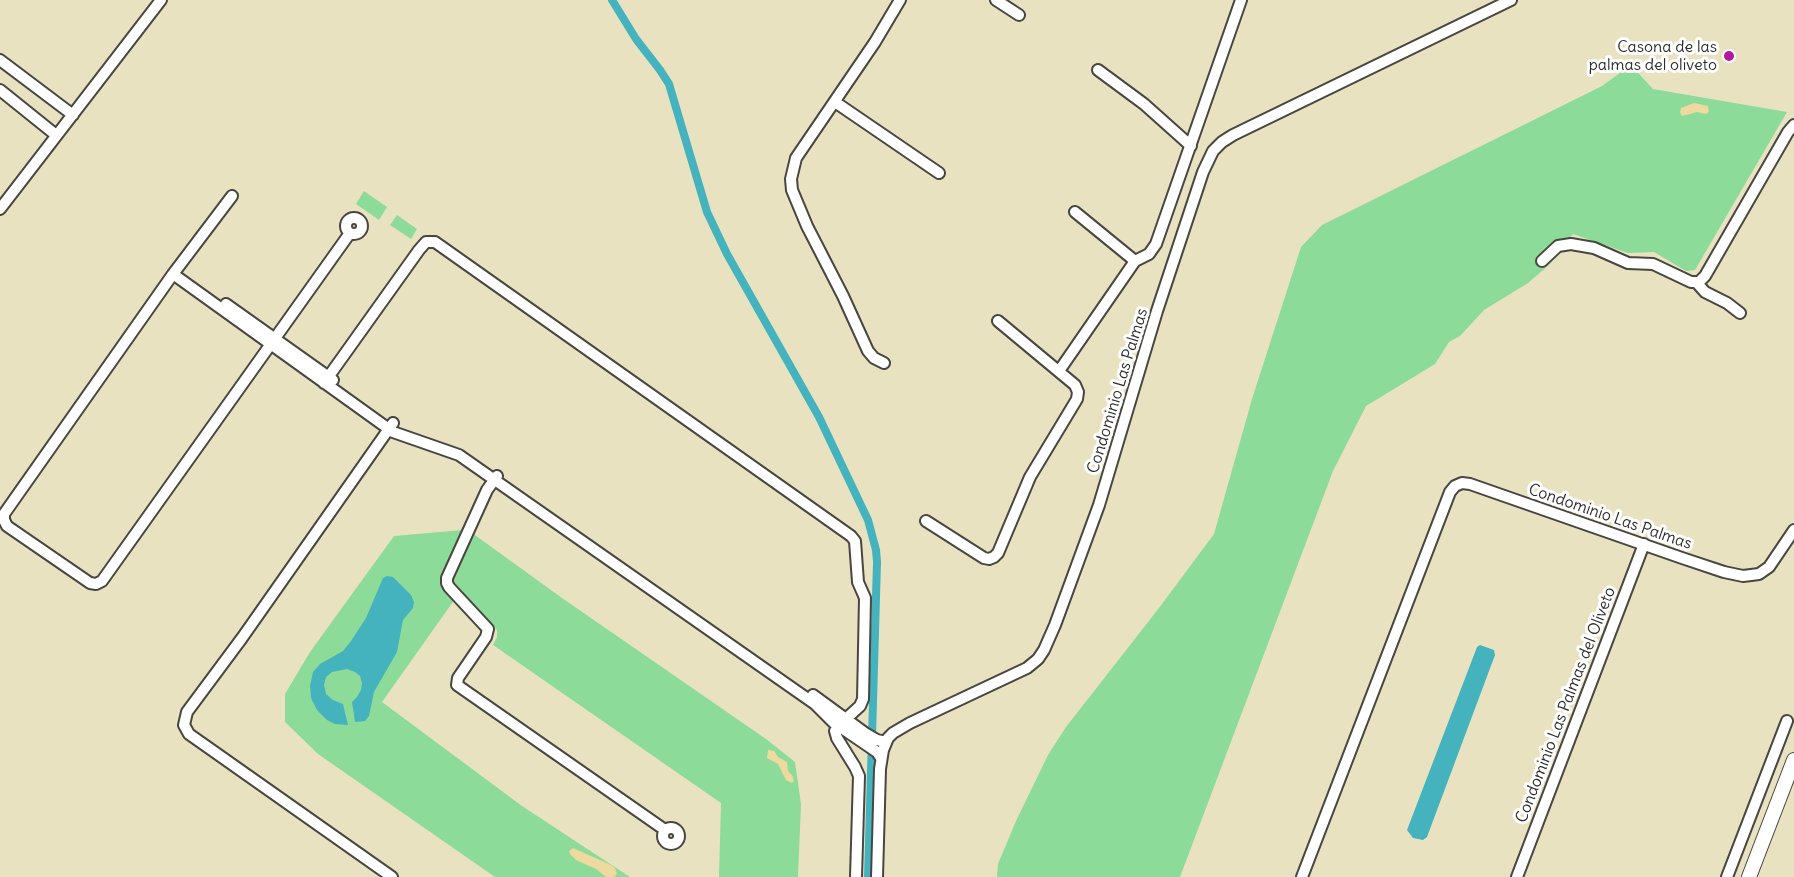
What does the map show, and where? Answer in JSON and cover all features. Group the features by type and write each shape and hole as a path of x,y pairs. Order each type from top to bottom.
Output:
{"main road":[{"path":"1749,877 1794,760"}],"street":[{"path":"0,209 161,0"},
{"path":"884,363 874,358 868,351 807,226 792,190 791,174 796,158 875,42 900,0"},
{"path":"996,0 1019,15"},
{"path":"1059,371 1135,261 1149,254 1156,244 1241,0"},
{"name":"Condominio Las Palmas","path":"886,742 893,733 916,720 1026,668 1038,659 1044,650 1056,625 1099,505 1161,300 1203,172 1216,147 1233,135 1511,0"},
{"path":"0,60 73,115"},
{"path":"1098,70 1144,104 1191,146"},
{"path":"0,90 56,135"},
{"path":"835,102 939,173"},
{"path":"1697,283 1705,276 1794,125"},
{"path":"232,196 175,272 5,512 4,520 7,526 87,582 94,584 100,582 350,232"},
{"path":"1075,212 1135,261"},
{"path":"326,380 424,244 429,241 435,242 851,536 855,541 858,582 865,598 863,699 860,706 835,730 859,776 856,877"},
{"path":"1542,261 1558,246 1570,244 1594,248 1628,263 1653,264 1697,283 1705,292 1727,303 1740,313"},
{"path":"175,272 393,427 403,437 456,453 496,477 871,744 886,742"},
{"path":"926,521 984,558 991,559 997,555 1030,477 1077,399 1077,387 998,321"},
{"path":"392,877 189,734 184,726 187,712 393,427"},
{"path":"496,477 487,490 447,578 449,587 486,625 488,630 486,637 458,678 457,685 665,830"},
{"name":"Condominio Las Palmas","path":"1302,877 1450,492 1455,486 1462,483 1470,484 1724,572 1743,576 1759,574 1769,567 1794,530"},
{"name":"Condominio Las Palmas del Oliveto","path":"1517,877 1644,544"},
{"path":"1727,877 1787,722"},
{"path":"871,744 886,742"},
{"path":"871,744 876,877"}],"green space":[{"path":"1631,65 1653,89 1787,112 1695,270 1686,271 1654,252 1628,253 1573,234 1549,265 1528,283 1484,310 1460,336 1449,342 1435,364 1366,406 1333,471 1180,877 997,877 998,864 1048,755 1066,727 1214,534 1252,399 1301,247 1322,225 1602,86"},
{"path":"364,191 387,207 379,220 356,204"},
{"path":"397,215 417,229 411,239 390,225"},
{"path":"463,530 441,580 442,585 455,599 382,702 522,806 630,877 495,877 318,754 285,722 285,694 310,652 394,536"},
{"path":"472,533 766,739 795,762 801,804 798,877 719,877 721,803 493,645 497,637 497,630 453,584 451,578"}],"sand":[{"path":"1694,103 1708,106 1709,112 1682,116 1681,108"},
{"path":"768,750 774,751 778,757 787,762 788,771 794,781 792,783 786,780 778,764 767,758"},
{"path":"573,848 611,865 617,874 614,877 606,877 596,869 576,860 569,851"}],"water":[{"path":"393,577 411,595 414,602 413,608 403,620 397,652 374,692 369,716 365,721 355,722 352,702 361,690 360,676 347,669 332,672 326,677 324,685 326,694 343,704 348,725 335,724 317,710 311,698 310,686 313,672 320,664 343,651 351,641 366,618 383,578"},
{"path":"1480,645 1494,650 1495,655 1427,837 1423,840 1413,838 1407,830 1477,647"}],"waterway":[{"path":"612,0 636,39 669,84 707,212 727,254 819,417 868,520 877,562 868,877"}],"place":[{"name":"Casona de las palmas del oliveto","path":"1729,56"}]}
